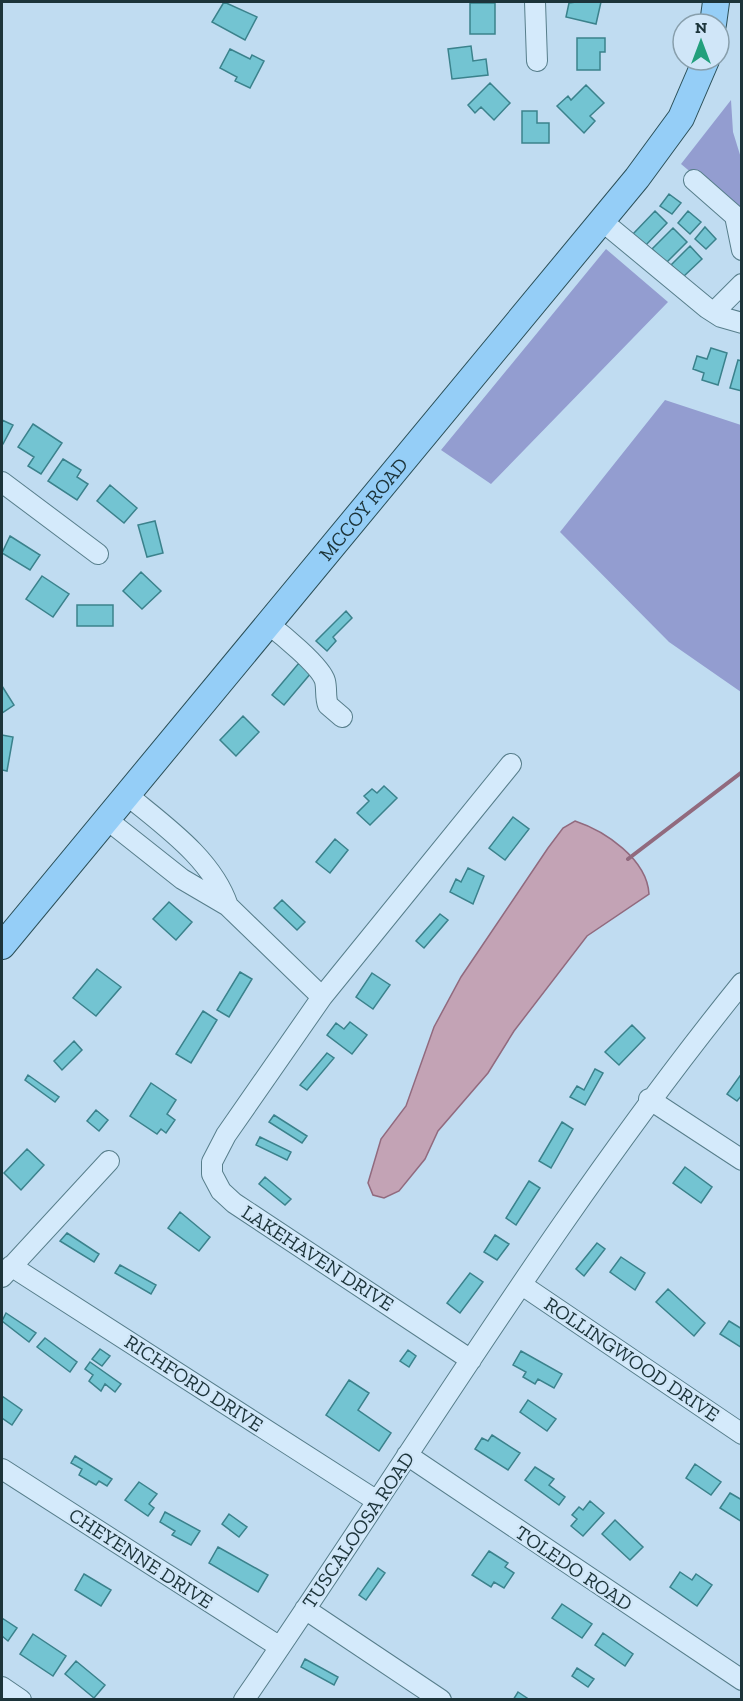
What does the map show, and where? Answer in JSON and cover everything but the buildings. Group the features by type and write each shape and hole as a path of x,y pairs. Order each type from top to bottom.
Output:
{"main road":[{"name":"MCCOY ROAD","path":"2,946 267,622 602,221 681,118 701,72"}],"street":[{"path":"535,2 537,61"},
{"path":"694,180 735,216 741,250"},
{"path":"602,221 714,312 741,323"},
{"path":"714,312 741,284"},
{"path":"2,482 98,554"},
{"path":"267,622 293,643 319,671 325,681 325,696 328,705 342,717"},
{"name":"LAKEHAVEN DRIVE","path":"471,1360 234,1203 214,1182 212,1162 217,1150 322,997 512,764"},
{"path":"126,794 196,856 222,888 228,906"},
{"path":"105,818 182,879 228,906 322,997"},
{"path":"471,1360 649,1099 741,982"},
{"path":"649,1099 741,1160"},
{"path":"6,1271 109,1161"},
{"name":"RICHFORD DRIVE","path":"6,1271 377,1501"},
{"name":"ROLLINGWOOD DRIVE","path":"522,1285 741,1434"},
{"name":"TUSCALOOSA ROAD","path":"244,1700 471,1360"},
{"name":"TOLEDO ROAD","path":"407,1455 741,1680"},
{"name":"CHEYENNE DRIVE","path":"2,1469 280,1647"},
{"path":"305,1609 441,1700"},
{"path":"2,1687 21,1700"}],"shaded area":[{"path":"731,100 733,132 741,158 741,209 738,212 681,164"},
{"path":"606,249 668,302 491,484 441,450"},
{"path":"665,400 741,425 741,692 669,642 560,532"},
{"path":"575,821 611,839 633,858 641,869 649,894 587,936 514,1031 488,1073 438,1131 425,1159 399,1191 384,1198 373,1195 368,1183 381,1139 406,1106 434,1027 461,977 548,848 563,828"}],"waterway":[{"path":"628,859 742,772"}]}
